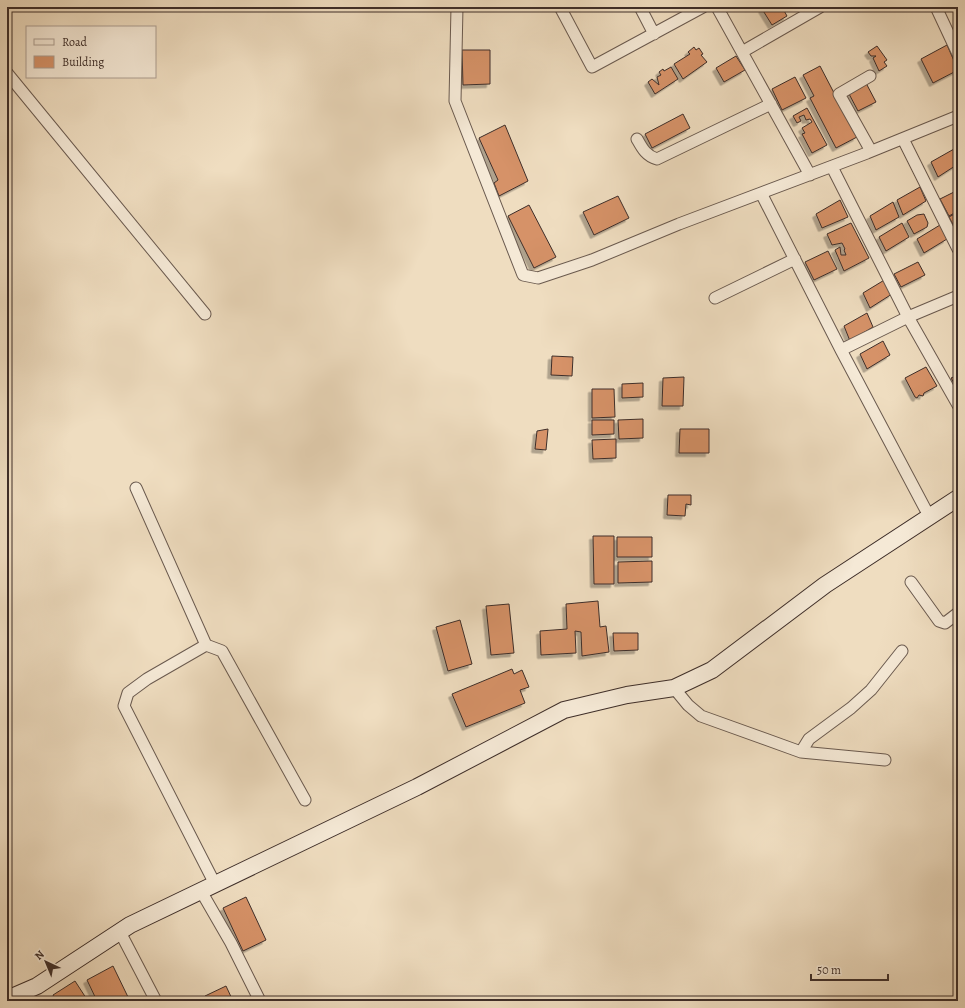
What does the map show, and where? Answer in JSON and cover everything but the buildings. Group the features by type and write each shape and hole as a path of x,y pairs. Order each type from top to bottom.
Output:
{"street":[{"path":"456,7 455,101 523,275 538,278 592,260 679,224 871,152 958,116"},
{"path":"560,7 592,67 703,7"},
{"path":"640,7 654,34"},
{"path":"717,7 810,174"},
{"path":"742,52 820,7"},
{"path":"936,7 958,54"},
{"path":"7,73 205,314"},
{"path":"870,76 840,94 871,152"},
{"path":"637,139 645,153 657,159 771,104"},
{"path":"903,139 958,249"},
{"path":"832,166 908,317 958,405"},
{"path":"762,193 841,350 929,516"},
{"path":"715,298 795,259"},
{"path":"841,350 908,317 958,296"},
{"path":"136,488 206,645 222,651 305,800"},
{"path":"17,998 120,932 417,787 564,710 627,695 674,688 712,670 825,585 958,498"},
{"path":"911,582 939,622 945,623 958,613"},
{"path":"206,645 147,679 128,693 124,706 208,888 231,943 260,1001"},
{"path":"801,752 809,739 851,708 871,690 902,652"},
{"path":"674,688 688,705 701,716 801,752 884,760"},
{"path":"120,932 156,1001"}]}
